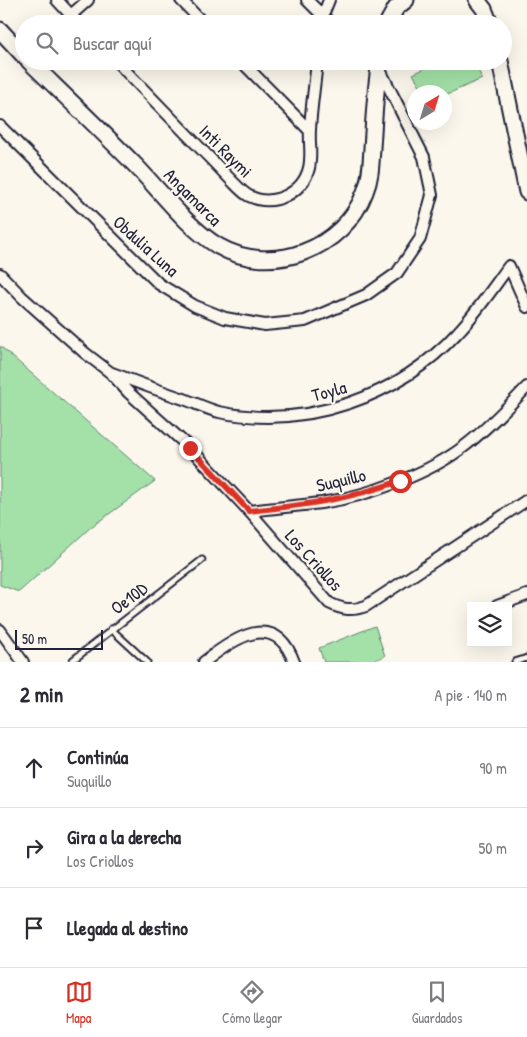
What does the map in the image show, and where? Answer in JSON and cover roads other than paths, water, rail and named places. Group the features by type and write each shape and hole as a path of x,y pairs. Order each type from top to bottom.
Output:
{"street":[{"path":"57,0 71,15 88,0"},
{"path":"180,0 195,15"},
{"path":"307,0 318,15"},
{"path":"323,15 329,0"},
{"path":"392,15 396,8 406,0"},
{"path":"476,0 486,15"},
{"path":"0,30 15,46"},
{"name":"Angamarca","path":"38,70 135,165 201,234 232,252 250,257 279,259 301,254 320,246 337,234 360,204 370,176 376,70"},
{"name":"Inti Raymi","path":"125,70 249,196 267,201 284,198 298,188 309,169 311,153 310,131 316,70"},
{"path":"250,70 310,131"},
{"name":"Obdulia Luna","path":"0,126 159,284 194,306 224,318 265,325 304,321 366,295 397,273 420,239 432,195 424,156 379,70"},
{"path":"502,70 527,192"},
{"name":"Toyla","path":"111,373 218,412 249,416 283,417 313,413 353,402 389,387 424,362 458,333 510,266 527,308"},
{"name":"Los Criollos","path":"0,274 64,334 111,373 128,392 190,448 249,511 329,603 340,609 354,611 366,606 527,500"},
{"name":"Suquillo","path":"249,511 323,503 363,494 400,481 465,446 527,387"},
{"path":"508,602 527,595"},
{"path":"0,630 23,662"},
{"path":"204,662 228,643 252,632 268,632 281,641 290,650 294,662"}],"lane":[{"name":"Oe10D","path":"73,660 202,560"},
{"path":"111,629 146,662"},
{"path":"515,662 527,658"}]}
